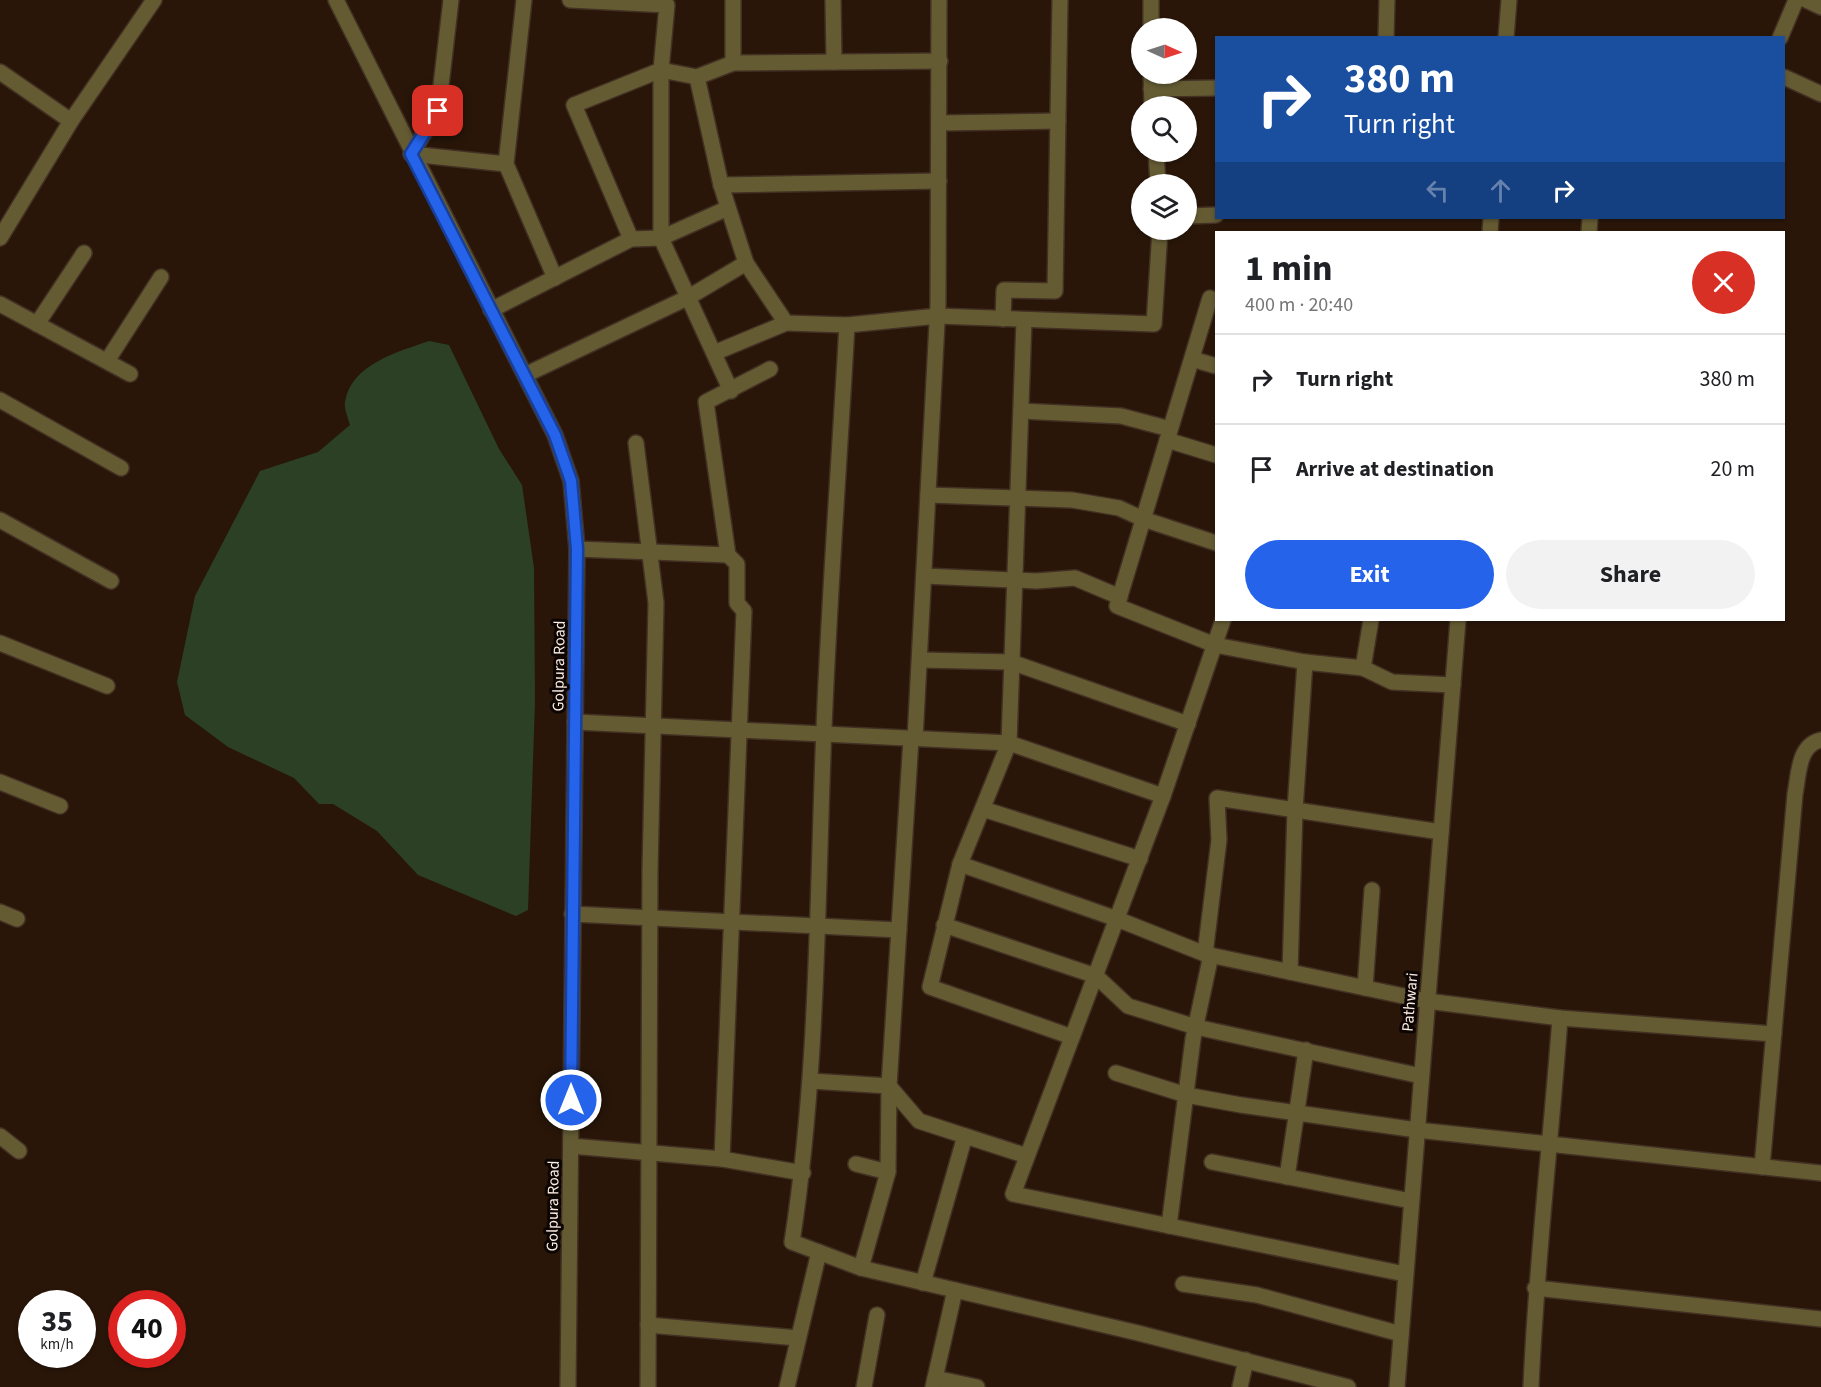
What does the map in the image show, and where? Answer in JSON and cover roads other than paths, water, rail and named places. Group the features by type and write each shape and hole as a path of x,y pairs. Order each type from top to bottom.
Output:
{"street":[{"path":"0,238 71,121 154,0"},
{"name":"Golpura Road","path":"336,0 411,154 555,435 571,481 577,549 568,1387"},
{"path":"451,0 438,111 411,154 506,164"},
{"path":"524,0 506,164 555,278"},
{"path":"570,0 667,5 661,70 661,238 731,391"},
{"path":"733,0 733,63"},
{"path":"833,0 834,62"},
{"path":"861,1268 888,1172 889,1086 920,660 938,316 939,0"},
{"path":"1003,319 1004,290 1055,291 1060,0"},
{"path":"1151,18 1152,0"},
{"path":"1386,36 1387,0"},
{"path":"1506,36 1509,0"},
{"path":"1781,36 1796,0"},
{"path":"1806,0 1821,7"},
{"path":"631,239 574,105 661,70 697,76 733,63 940,61"},
{"path":"0,72 71,121"},
{"path":"697,76 721,185 746,263 786,323"},
{"path":"1785,77 1821,94"},
{"path":"1179,84 1215,88"},
{"path":"940,123 1058,121"},
{"path":"721,185 939,181"},
{"path":"491,310 631,239 661,238 728,208"},
{"path":"1197,216 1215,215"},
{"path":"714,353 786,323 847,325 938,316 1154,324 1159,240"},
{"path":"37,324 84,253"},
{"path":"525,375 689,297 746,263"},
{"path":"107,362 161,277"},
{"path":"1215,300 1210,298 1117,606 1215,645 1305,662 1363,668 1392,682 1453,686"},
{"path":"0,304 130,374"},
{"path":"1024,320 1009,743 960,864 930,987 1072,1037"},
{"path":"847,325 824,735 811,1082 803,1173 792,1242 861,1268 1246,1360 1348,1387"},
{"path":"1192,359 1215,366"},
{"path":"723,1159 744,611 737,603 737,564 728,555 706,402 770,369"},
{"path":"0,400 121,468"},
{"path":"1021,411 1121,416 1215,455"},
{"path":"636,443 656,603 648,1152 648,1387"},
{"path":"928,495 1072,500 1119,508 1143,519 1215,543"},
{"path":"0,520 111,581"},
{"path":"577,549 728,555"},
{"path":"924,576 1014,580 1075,578 1120,597"},
{"path":"1223,621 1140,859 1013,1194 1405,1274"},
{"path":"1363,668 1371,621"},
{"name":"Pathwari","path":"1397,1387 1458,621"},
{"path":"0,643 107,687"},
{"path":"920,660 1011,662 1188,724"},
{"path":"1290,972 1295,810 1305,662"},
{"path":"575,722 1009,743 1163,796"},
{"path":"1762,1167 1795,794 1804,749 1813,741 1821,740"},
{"path":"0,782 60,806"},
{"path":"1169,1226 1186,1095 1208,955 1220,840 1217,798 1441,832"},
{"path":"983,809 1140,859"},
{"path":"960,864 1117,919 1208,955 1427,1001 1560,1018 1774,1034"},
{"path":"1365,988 1372,890"},
{"path":"0,912 17,919"},
{"path":"572,914 899,930"},
{"path":"944,925 1096,976 1128,1006 1196,1027 1421,1076"},
{"path":"1531,1387 1535,1288 1551,1144 1560,1018"},
{"path":"1287,1177 1306,1050"},
{"path":"1116,1073 1186,1095 1297,1113 1417,1130 1821,1173"},
{"path":"811,1082 889,1086 919,1121 1028,1156"},
{"path":"0,1136 19,1151"},
{"path":"923,1283 965,1136"},
{"path":"571,1146 723,1159 803,1173"},
{"path":"1212,1162 1411,1201"},
{"path":"856,1164 888,1172"},
{"path":"787,1387 819,1252"},
{"path":"1183,1284 1257,1295 1401,1334"},
{"path":"1535,1288 1821,1319"},
{"path":"955,1290 934,1383 977,1387"},
{"path":"864,1387 877,1315"},
{"path":"648,1325 798,1338"},
{"path":"1240,1387 1246,1360"}]}
